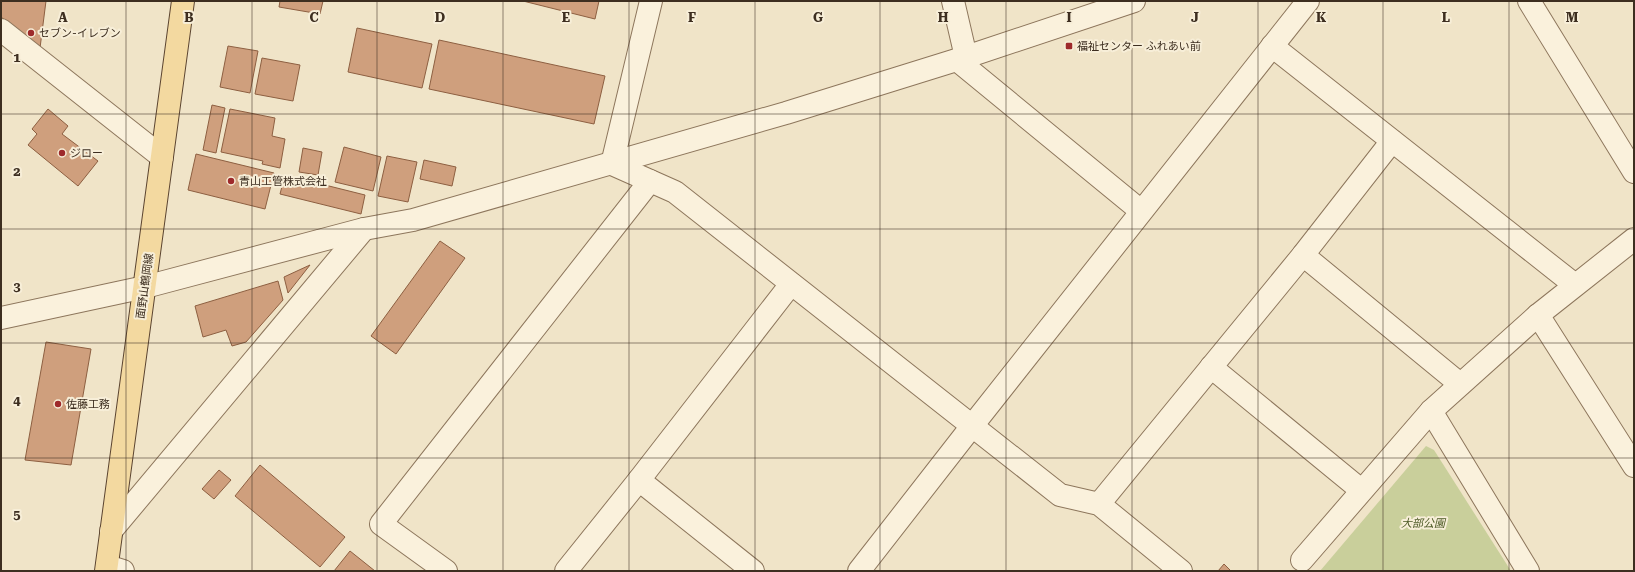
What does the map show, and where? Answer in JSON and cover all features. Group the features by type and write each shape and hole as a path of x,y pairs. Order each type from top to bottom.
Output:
{"main road":[{"name":"面野山鶴岡線","path":"112,569 111,532 183,1"}],"street":[{"path":"612,164 651,1"},
{"path":"953,1 961,58 1141,211"},
{"path":"1,318 145,287 364,229 413,220 612,164 793,110 961,58 1134,1"},
{"path":"859,571 1141,211 1308,1"},
{"path":"1529,1 1634,172"},
{"path":"1,30 162,157"},
{"path":"1272,46 1575,285"},
{"path":"1099,504 1303,255 1392,141"},
{"path":"612,164 675,192 1060,495 1099,504 1182,571"},
{"path":"446,571 381,524 650,181"},
{"path":"111,532 364,229"},
{"path":"1302,560 1431,411 1538,315 1634,239"},
{"path":"1303,255 1460,384"},
{"path":"566,571 639,480 791,284"},
{"path":"1538,315 1634,466"},
{"path":"1211,367 1362,490"},
{"path":"1431,411 1528,571"},
{"path":"639,480 753,571"}],"green space":[{"name":"大部公園","path":"1426,446 1434,450 1511,571 1320,571"}],"building":[{"name":"セブン-イレブン","path":"1,1 46,1 40,48 1,17"},
{"path":"280,1 323,1 320,14 279,7"},
{"path":"523,1 599,1 595,19"},
{"path":"357,28 432,44 422,88 348,72"},
{"path":"439,40 605,76 594,124 429,89"},
{"path":"228,46 258,51 250,93 220,87"},
{"path":"262,58 300,65 293,101 255,94"},
{"path":"212,105 225,108 216,153 203,150"},
{"name":"ジロー","path":"48,109 68,126 62,134 98,161 78,186 28,145 37,134 32,129"},
{"path":"230,109 275,118 272,136 285,139 280,168 262,164 263,161 221,152"},
{"path":"344,147 381,157 373,191 335,182"},
{"path":"303,148 322,152 318,175 299,172"},
{"name":"青山工管株式会社","path":"196,154 274,173 265,209 188,190"},
{"path":"387,156 417,162 408,202 378,196"},
{"path":"424,160 456,167 452,186 420,179"},
{"path":"285,175 365,195 361,214 280,194"},
{"path":"440,241 465,258 396,354 371,336"},
{"path":"310,265 288,293 284,277"},
{"path":"278,281 283,300 246,342 232,346 226,330 203,337 195,306"},
{"name":"佐藤工務","path":"46,342 91,349 71,465 25,460"},
{"path":"260,465 345,537 320,567 235,496"},
{"path":"219,470 231,480 214,499 202,489"},
{"path":"350,551 375,571 334,571"},
{"path":"1224,564 1231,571 1218,571"}],"place":[{"name":"セブン-イレブン","path":"31,33"},
{"name":"福祉センター ふれあい前","path":"1069,46"},
{"name":"ジロー","path":"62,153"},
{"name":"青山工管株式会社","path":"231,181"},
{"name":"佐藤工務","path":"58,404"}]}
